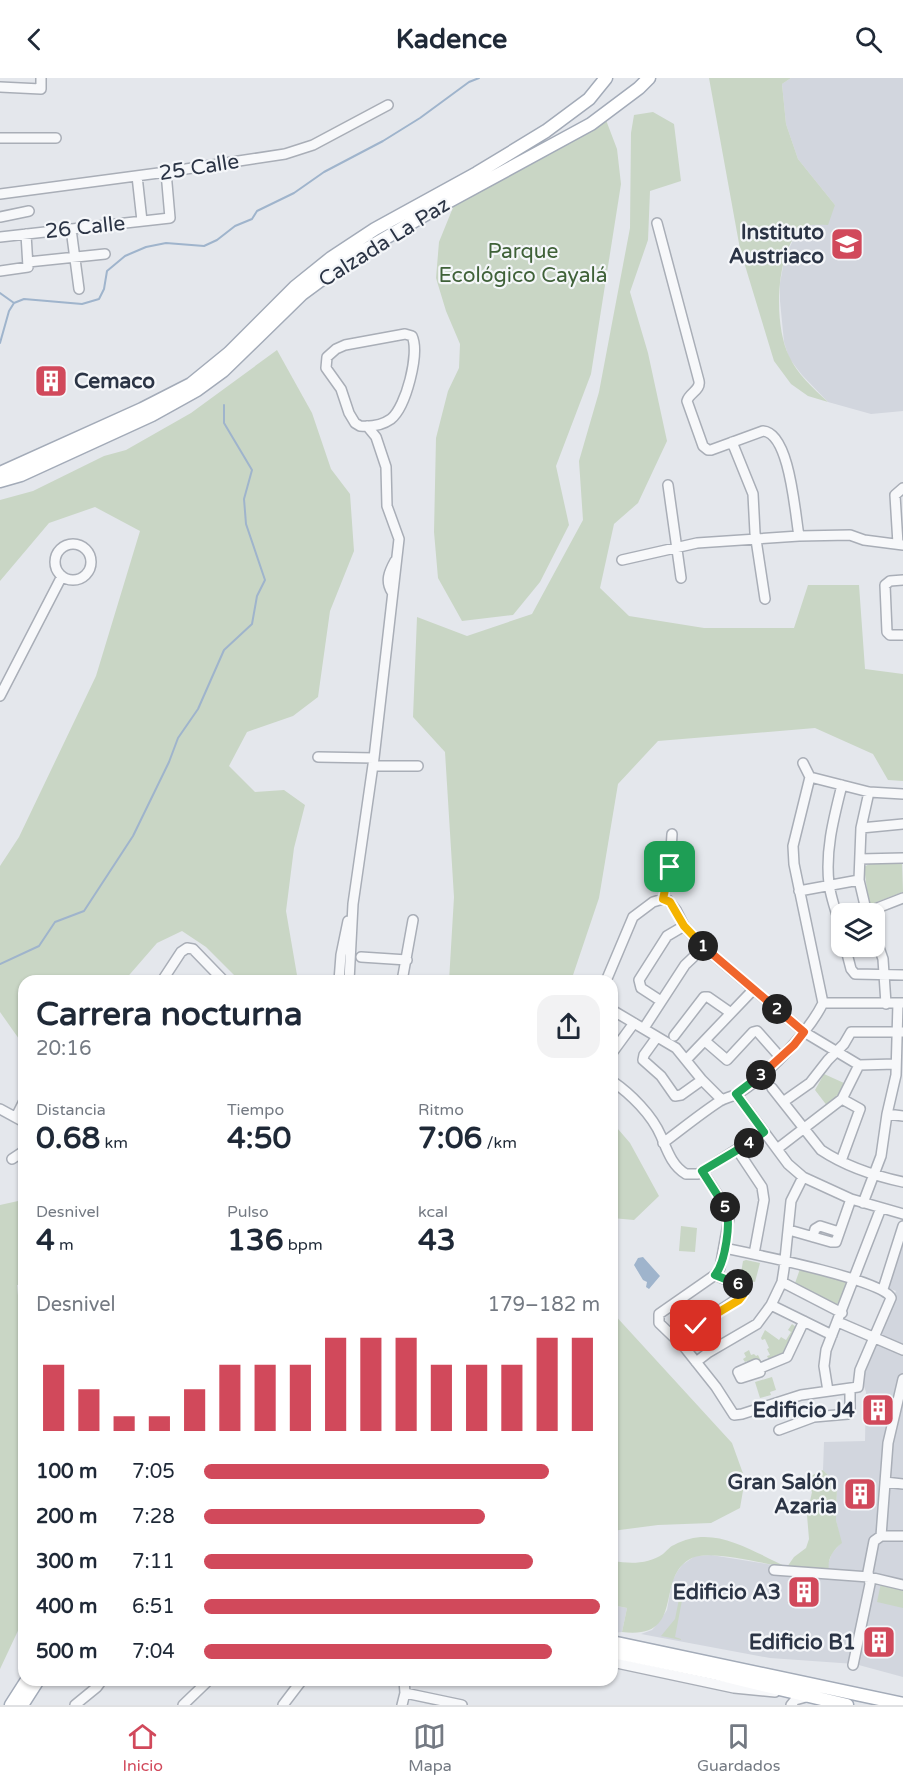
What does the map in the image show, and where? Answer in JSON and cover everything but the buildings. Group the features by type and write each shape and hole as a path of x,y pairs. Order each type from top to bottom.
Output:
{"main road":[{"name":"Calzada La Paz","path":"0,473 142,409 191,384 229,353 295,287 342,251 539,135 589,99 606,78"},
{"path":"622,101 640,78"},
{"name":"Calzada La Paz","path":"0,481 21,475 152,415 197,390 224,370 302,294 348,260 513,165 591,124 649,78"},
{"path":"557,142 555,135 557,130 579,112 589,99"},
{"path":"513,165 520,156 547,141 546,136 539,135"},
{"path":"618,1643 903,1704"},
{"path":"618,1653 847,1705"},
{"path":"11,1705 23,1686"},
{"path":"22,1705 34,1686"}],"street":[{"path":"0,87 41,89 41,78"},
{"name":"25 Calle","path":"0,194 165,172 298,150 313,145 388,105"},
{"path":"0,138 56,138"},
{"name":"26 Calle","path":"0,237 170,218 165,172"},
{"path":"137,176 142,221"},
{"path":"0,218 29,211"},
{"path":"657,223 700,385 688,397 688,405 705,448 711,450 766,430 774,436 789,468 798,536"},
{"path":"71,229 80,289"},
{"path":"0,271 27,267 26,234"},
{"path":"28,262 105,254"},
{"path":"376,436 383,424 396,413 411,378 415,344 412,336 409,335 345,345 327,357 326,368 341,389 355,423 360,426 383,424"},
{"path":"349,975 353,904 393,594 388,586 388,577 398,556 399,539 387,506 386,467 376,436 367,426"},
{"path":"732,442 753,494 756,538 765,599"},
{"path":"668,485 681,578"},
{"path":"622,560 697,543 756,538 850,535 864,540 901,544 895,495 903,488"},
{"path":"0,696 62,576"},
{"path":"903,580 890,581 885,585 887,632 890,635 903,635"},
{"path":"318,757 418,766"},
{"path":"663,1143 722,1100 750,1084 804,1032 815,1019 823,1003 799,891 793,846 810,777 803,764"},
{"path":"810,777 869,792 903,794"},
{"path":"834,903 829,885 830,840 842,785"},
{"path":"865,903 859,880 861,828 869,792"},
{"path":"861,828 903,824"},
{"path":"663,899 670,867 672,834"},
{"path":"860,859 903,858"},
{"path":"799,891 859,880"},
{"path":"885,906 903,898"},
{"path":"609,975 633,917 640,910 663,899 670,902 684,926 704,947 804,1032 858,1065 896,1064"},
{"path":"339,975 341,955 353,904"},
{"path":"403,975 413,920"},
{"path":"661,1001 642,988 639,980 667,936 684,926"},
{"path":"644,1029 685,965 704,947"},
{"path":"166,975 181,952 187,948 193,949 218,975"},
{"path":"361,957 406,960"},
{"path":"848,957 851,969 855,974 903,975"},
{"path":"882,957 886,1004"},
{"path":"163,975 169,969"},
{"path":"687,1059 753,990"},
{"path":"674,1036 704,997 708,997 731,1013"},
{"path":"823,1003 900,1003 896,1075 886,1114 881,1156 863,1203"},
{"path":"618,1014 676,1048 722,1100"},
{"path":"618,1045 634,1023"},
{"path":"705,1041 727,1060 753,1032 757,1031 780,1057"},
{"path":"783,1102 810,1083 844,1044 849,1034 854,1031 900,1032"},
{"path":"657,1037 643,1060 657,1072 675,1096 681,1095 702,1080"},
{"path":"777,1149 842,1099 858,1065"},
{"path":"618,1086 653,1122 665,1149 682,1172 692,1176 738,1151 764,1132"},
{"path":"772,1088 821,1150 874,1175 903,1182"},
{"path":"736,1094 788,1164 803,1178 851,1199 903,1214"},
{"path":"841,1161 860,1109 842,1099"},
{"path":"0,1109 18,1119"},
{"path":"886,1114 903,1116"},
{"path":"831,1156 849,1143"},
{"path":"738,1151 762,1186 764,1193 754,1254"},
{"path":"12,1159 18,1155"},
{"path":"702,1171 728,1212 729,1225 724,1248 720,1268 715,1275 659,1314 659,1323 696,1362 734,1415 801,1395 858,1387 860,1370 891,1298 890,1294 883,1289 786,1261 724,1248"},
{"path":"696,1362 757,1324 771,1305 782,1282 793,1194 803,1178"},
{"path":"789,1230 813,1237 815,1229 820,1226 839,1232 851,1199"},
{"path":"828,1391 824,1359 880,1208"},
{"path":"883,1289 903,1226"},
{"path":"678,1341 696,1326 743,1295 745,1288 715,1275"},
{"path":"782,1282 875,1338 903,1350"},
{"path":"771,1305 832,1335"},
{"path":"758,1369 787,1357 804,1321"},
{"path":"881,1536 888,1443 903,1378"},
{"path":"779,1430 814,1417 848,1414 850,1389"},
{"path":"885,1482 903,1484"},
{"path":"853,1665 870,1584 868,1572 874,1541 881,1536 903,1536"},
{"path":"774,1570 869,1577 903,1585"},
{"path":"618,1663 734,1688 774,1692 782,1690"},
{"path":"75,1705 98,1686"},
{"path":"178,1705 183,1695 200,1686"},
{"path":"183,1705 202,1686"},
{"path":"283,1705 298,1686"},
{"path":"402,1702 403,1686"},
{"path":"402,1702 409,1686"},
{"path":"791,1705 795,1700 811,1696"},
{"path":"402,1702 462,1705"}],"shaded area":[{"name":"Instituto Austriaco","path":"791,78 903,78 903,411 871,414 828,402 789,358 784,342 780,301 780,283 785,256 798,231 835,205 798,159 786,124 782,84"},
{"path":"903,1235 903,1677 855,1664 770,1658 641,1634 652,1630 659,1622 667,1610 672,1582 677,1572 682,1565 695,1556 711,1555 786,1567 828,1564 832,1553 841,1543 836,1520 837,1487 823,1470 824,1442 865,1441 866,1392 860,1375 896,1291 886,1287"},
{"path":"618,1606 627,1608 622,1632 618,1632"}],"green space":[{"path":"709,78 791,78 782,84 786,124 798,159 835,205 828,225 804,227 790,244 781,275 779,292 781,328 792,363 828,402 808,396 791,384 774,361 740,249"},
{"path":"653,112 674,124 681,181 650,191 648,240 630,292 648,353 667,441 638,503 614,524 600,588 629,616 704,628 794,628 808,585 859,585 865,669 903,674 903,781 888,780 873,754 815,728 658,741 618,784 599,898 573,975 449,975 454,897 445,752 413,717 417,617 467,636 532,614 583,520 579,461 599,392 630,228 631,133 634,115"},
{"name":"Parque Ecológico Cayalá","path":"606,120 617,149 621,184 591,374 556,466 569,525 540,582 513,615 462,621 438,578 434,532 436,438 448,391 459,368 460,344 446,311 436,278 439,242 454,205"},
{"path":"277,350 312,413 331,469 350,494 354,551 330,611 318,697 293,716 247,732 229,766 255,792 284,790 305,805 294,848 286,911 297,975 234,975 206,947 182,931 157,943 129,975 18,975 18,1038 0,1012 0,866 19,837 96,676 140,531 95,507 49,523 0,581 0,500 33,491 104,456 126,450 191,413"},
{"path":"902,862 903,892 869,903 864,867 871,863"},
{"path":"824,1074 844,1083 838,1096 828,1107 815,1090"},
{"path":"618,1129 630,1143 659,1196 634,1220 618,1219"},
{"path":"18,1201 18,1631 0,1669 0,1205"},
{"path":"681,1226 697,1228 695,1252 679,1251"},
{"path":"743,1261 760,1263 755,1282 740,1279"},
{"path":"800,1269 848,1281 837,1305 839,1308 794,1286"},
{"path":"618,1319 732,1443 745,1479 740,1508 711,1523 658,1525 618,1530"},
{"path":"792,1324 796,1327 787,1354 762,1365 745,1362 744,1353 749,1350 751,1355 758,1355 762,1363 769,1360 767,1356 770,1355 767,1349 769,1348 765,1339 761,1338 765,1330 779,1340 781,1337 786,1340 791,1332 788,1330"},
{"path":"772,1377 776,1390 770,1392 771,1395 760,1398 755,1382"},
{"path":"823,1470 837,1487 836,1520 842,1543 831,1555 829,1570 787,1567 794,1557 806,1548 809,1539 807,1515 812,1492 805,1479"},
{"path":"703,1537 717,1538 746,1547 787,1567 724,1556 692,1558 681,1567 674,1579 663,1617 655,1626 642,1632 622,1632 627,1608 618,1606 618,1561 633,1563 652,1560 672,1546 689,1539"},
{"path":"881,1583 903,1588 903,1608 877,1602"},
{"path":"681,1589 684,1590 675,1637 681,1640 661,1636 675,1619"}],"water":[{"path":"643,1257 660,1276 649,1289 646,1287 647,1282 643,1280 634,1265 638,1258"}],"waterway":[{"path":"0,343 9,311 14,303 24,299 82,304 99,299 104,289 107,271 125,256 146,247 166,243 204,246 217,240 235,226 252,219 257,211 294,193 324,172 383,141 420,118 469,82 479,78"},
{"path":"0,293 14,303"},
{"path":"0,964 39,946 55,922 84,911 133,836 169,762 178,738 198,709 224,650 252,624 257,596 265,580 246,524 244,499 252,470 224,423 224,405"}],"place":[{"name":"Instituto Austriaco","path":"847,244"},
{"name":"Cemaco","path":"51,381"},
{"name":"Edificio J4","path":"878,1410"},
{"name":"Gran Salón Azaria","path":"860,1494"},
{"name":"Edificio A3","path":"804,1592"},
{"name":"Edificio B1","path":"879,1642"}],"route":[{"path":"670,867 663,899 670,902 684,926 704,947 804,1032 794,1045 736,1094 764,1132 738,1151 702,1171 725,1206 729,1218 720,1268 715,1275 740,1285 745,1288 745,1291 739,1300 696,1326"}]}
